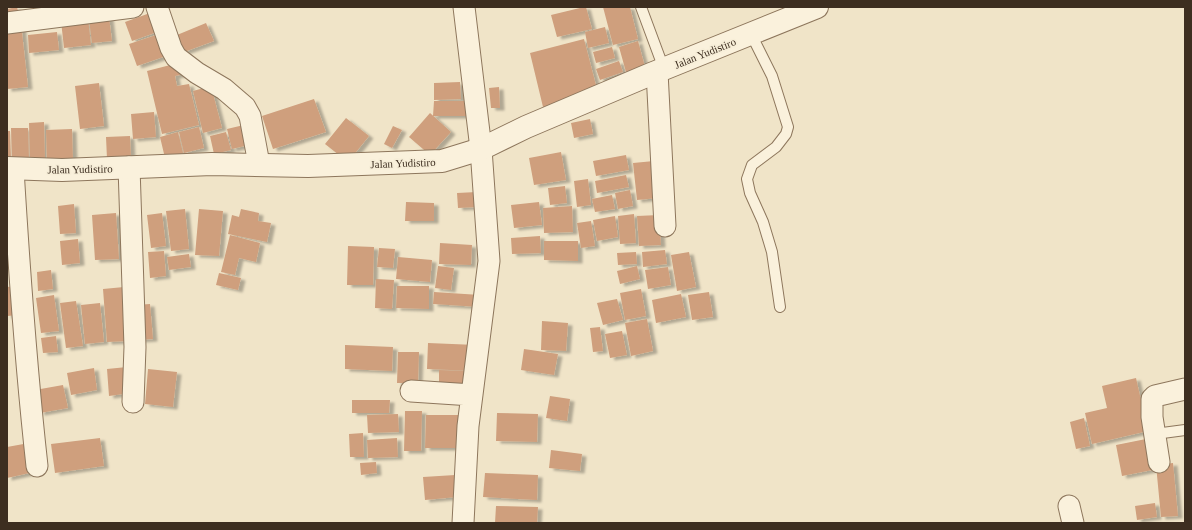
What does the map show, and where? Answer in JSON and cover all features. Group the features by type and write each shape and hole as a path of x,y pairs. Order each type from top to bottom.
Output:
{"street":[{"path":"7,22 133,7"},
{"path":"157,7 171,48 176,57 197,73 224,89 245,107 250,116 259,164"},
{"path":"463,523 468,426 489,261 481,149 464,7"},
{"name":"Jalan Yudistiro","path":"10,168 62,170 212,164 308,166 442,162 481,149 526,127 817,7"},
{"path":"660,71 665,226"},
{"path":"129,167 135,347 133,402"},
{"path":"10,168 26,360 37,466"},
{"path":"1159,462 1152,417 1152,399 1155,396 1185,389"},
{"path":"411,391 472,395"}],"lane":[{"path":"641,7 660,71"},
{"path":"751,34 772,76 788,127 786,134 776,147 752,165 747,179 750,193 763,222 772,252 780,307"},
{"path":"1155,434 1185,430"}],"building":[{"path":"17,7 19,15 7,17 7,9"},
{"path":"586,7 592,29 557,37 551,15"},
{"path":"603,7 630,7 638,39 613,45"},
{"path":"150,13 157,32 132,41 125,22"},
{"path":"109,17 112,41 92,43 89,19"},
{"path":"88,18 91,45 64,48 61,21"},
{"path":"21,23 28,87 7,89 7,25"},
{"path":"206,23 214,41 184,52 177,35"},
{"path":"605,27 609,43 588,48 585,32"},
{"path":"57,32 59,50 29,53 28,35"},
{"path":"162,33 169,55 137,66 129,44"},
{"path":"584,39 598,93 543,107 530,53"},
{"path":"638,41 645,67 626,72 619,47"},
{"path":"612,47 615,58 596,63 593,52"},
{"path":"619,61 623,72 600,80 596,69"},
{"path":"182,62 184,74 175,76 177,86 189,84 199,125 162,134 147,71"},
{"path":"460,82 461,99 434,100 434,83"},
{"path":"99,83 104,126 80,129 75,86"},
{"path":"211,86 222,128 203,133 193,91"},
{"path":"499,87 500,108 491,108 489,88"},
{"path":"314,99 326,132 273,149 262,116"},
{"path":"434,101 469,101 469,116 433,116"},
{"path":"154,112 156,137 133,139 131,114"},
{"path":"430,113 451,132 430,155 409,137"},
{"path":"346,118 369,136 348,162 325,144"},
{"path":"590,119 593,134 574,138 571,123"},
{"path":"44,122 45,159 30,160 29,123"},
{"path":"248,124 253,144 232,149 227,129"},
{"path":"393,126 402,130 392,148 384,144"},
{"path":"199,127 204,148 184,153 179,132"},
{"path":"11,128 28,128 29,160 12,160"},
{"path":"72,129 73,160 47,161 46,130"},
{"path":"7,131 10,131 11,159 7,160"},
{"path":"178,132 183,153 165,158 160,137"},
{"path":"226,132 231,150 214,154 210,136"},
{"path":"130,136 131,157 107,159 106,137"},
{"path":"561,152 566,180 534,185 529,158"},
{"path":"626,155 629,170 596,176 593,161"},
{"path":"654,161 658,198 637,200 633,163"},
{"path":"626,175 629,187 597,193 595,181"},
{"path":"588,179 591,205 577,207 574,181"},
{"path":"565,186 567,203 550,205 548,188"},
{"path":"630,190 633,206 618,209 615,193"},
{"path":"477,192 477,207 458,208 457,193"},
{"path":"612,195 615,209 595,212 592,199"},
{"path":"406,202 434,203 434,221 405,221"},
{"path":"539,202 542,225 514,228 511,205"},
{"path":"74,204 76,233 60,234 58,206"},
{"path":"572,206 573,232 544,233 543,208"},
{"path":"185,209 189,249 171,251 166,211"},
{"path":"199,209 223,211 219,256 195,255"},
{"path":"241,209 259,213 258,221 271,223 267,242 228,234 232,215 239,217"},
{"path":"116,213 119,259 95,260 92,215"},
{"path":"162,213 166,246 151,248 147,215"},
{"path":"634,214 636,243 620,244 618,216"},
{"path":"659,215 661,245 639,246 637,216"},
{"path":"615,216 618,237 597,241 593,220"},
{"path":"591,221 595,246 581,248 577,223"},
{"path":"230,235 260,243 256,262 239,258 235,275 221,272"},
{"path":"540,236 541,253 512,254 511,238"},
{"path":"78,239 80,263 62,265 60,241"},
{"path":"544,241 578,241 578,261 544,260"},
{"path":"440,243 472,245 471,265 439,264"},
{"path":"348,246 374,247 373,285 347,285"},
{"path":"379,248 395,249 393,268 377,267"},
{"path":"665,250 667,264 643,267 642,252"},
{"path":"164,251 166,276 150,278 148,252"},
{"path":"636,252 637,264 618,265 617,253"},
{"path":"689,252 696,287 677,291 671,255"},
{"path":"189,254 191,267 169,270 167,257"},
{"path":"398,257 432,260 430,282 396,279"},
{"path":"438,266 454,268 451,290 435,288"},
{"path":"637,266 640,279 620,284 617,271"},
{"path":"668,267 671,285 648,289 645,270"},
{"path":"51,270 53,289 38,291 37,272"},
{"path":"219,273 241,278 238,290 216,285"},
{"path":"376,279 394,280 392,309 375,308"},
{"path":"16,286 19,315 7,316 7,287"},
{"path":"397,286 429,286 429,309 396,308"},
{"path":"124,287 128,341 107,342 103,289"},
{"path":"641,289 646,316 625,320 620,293"},
{"path":"434,292 480,295 480,307 433,304"},
{"path":"709,292 713,317 692,320 688,295"},
{"path":"681,294 686,317 656,323 652,300"},
{"path":"54,295 59,331 41,333 36,298"},
{"path":"617,299 623,320 603,325 597,303"},
{"path":"76,301 83,346 66,348 60,303"},
{"path":"100,303 104,342 85,344 81,305"},
{"path":"150,304 153,339 138,340 136,305"},
{"path":"647,319 653,351 631,356 625,323"},
{"path":"542,321 568,323 566,351 541,350"},
{"path":"600,327 603,351 593,352 590,328"},
{"path":"622,331 627,355 610,358 605,334"},
{"path":"56,336 58,352 43,353 41,338"},
{"path":"428,343 476,345 475,371 427,369"},
{"path":"345,345 393,347 392,371 345,369"},
{"path":"524,349 558,354 554,375 521,370"},
{"path":"398,352 419,352 418,383 397,383"},
{"path":"127,367 130,393 109,396 107,369"},
{"path":"94,368 97,390 71,395 67,373"},
{"path":"148,369 177,372 173,407 145,404"},
{"path":"439,370 466,371 466,392 439,390"},
{"path":"1136,378 1148,431 1092,444 1085,413 1107,408 1102,386"},
{"path":"63,385 68,408 40,413 35,390"},
{"path":"550,396 570,399 567,421 546,418"},
{"path":"352,400 390,400 389,413 352,413"},
{"path":"405,411 422,411 421,451 404,451"},
{"path":"497,413 538,414 537,442 496,441"},
{"path":"398,414 399,432 368,433 367,415"},
{"path":"426,415 459,415 459,448 425,448"},
{"path":"1084,418 1090,446 1076,449 1070,422"},
{"path":"363,433 364,457 350,457 349,434"},
{"path":"100,438 104,466 55,473 51,444"},
{"path":"397,438 398,457 368,458 367,440"},
{"path":"1146,439 1152,470 1122,476 1116,445"},
{"path":"29,443 34,472 7,478 7,447"},
{"path":"551,450 582,454 580,471 549,468"},
{"path":"376,462 377,473 361,475 360,463"},
{"path":"1173,463 1178,516 1161,517 1156,465"},
{"path":"485,473 538,475 537,500 483,497"},
{"path":"455,475 457,497 425,500 423,477"},
{"path":"1155,503 1157,517 1137,520 1135,506"},
{"path":"496,506 538,507 537,523 495,523"}]}
